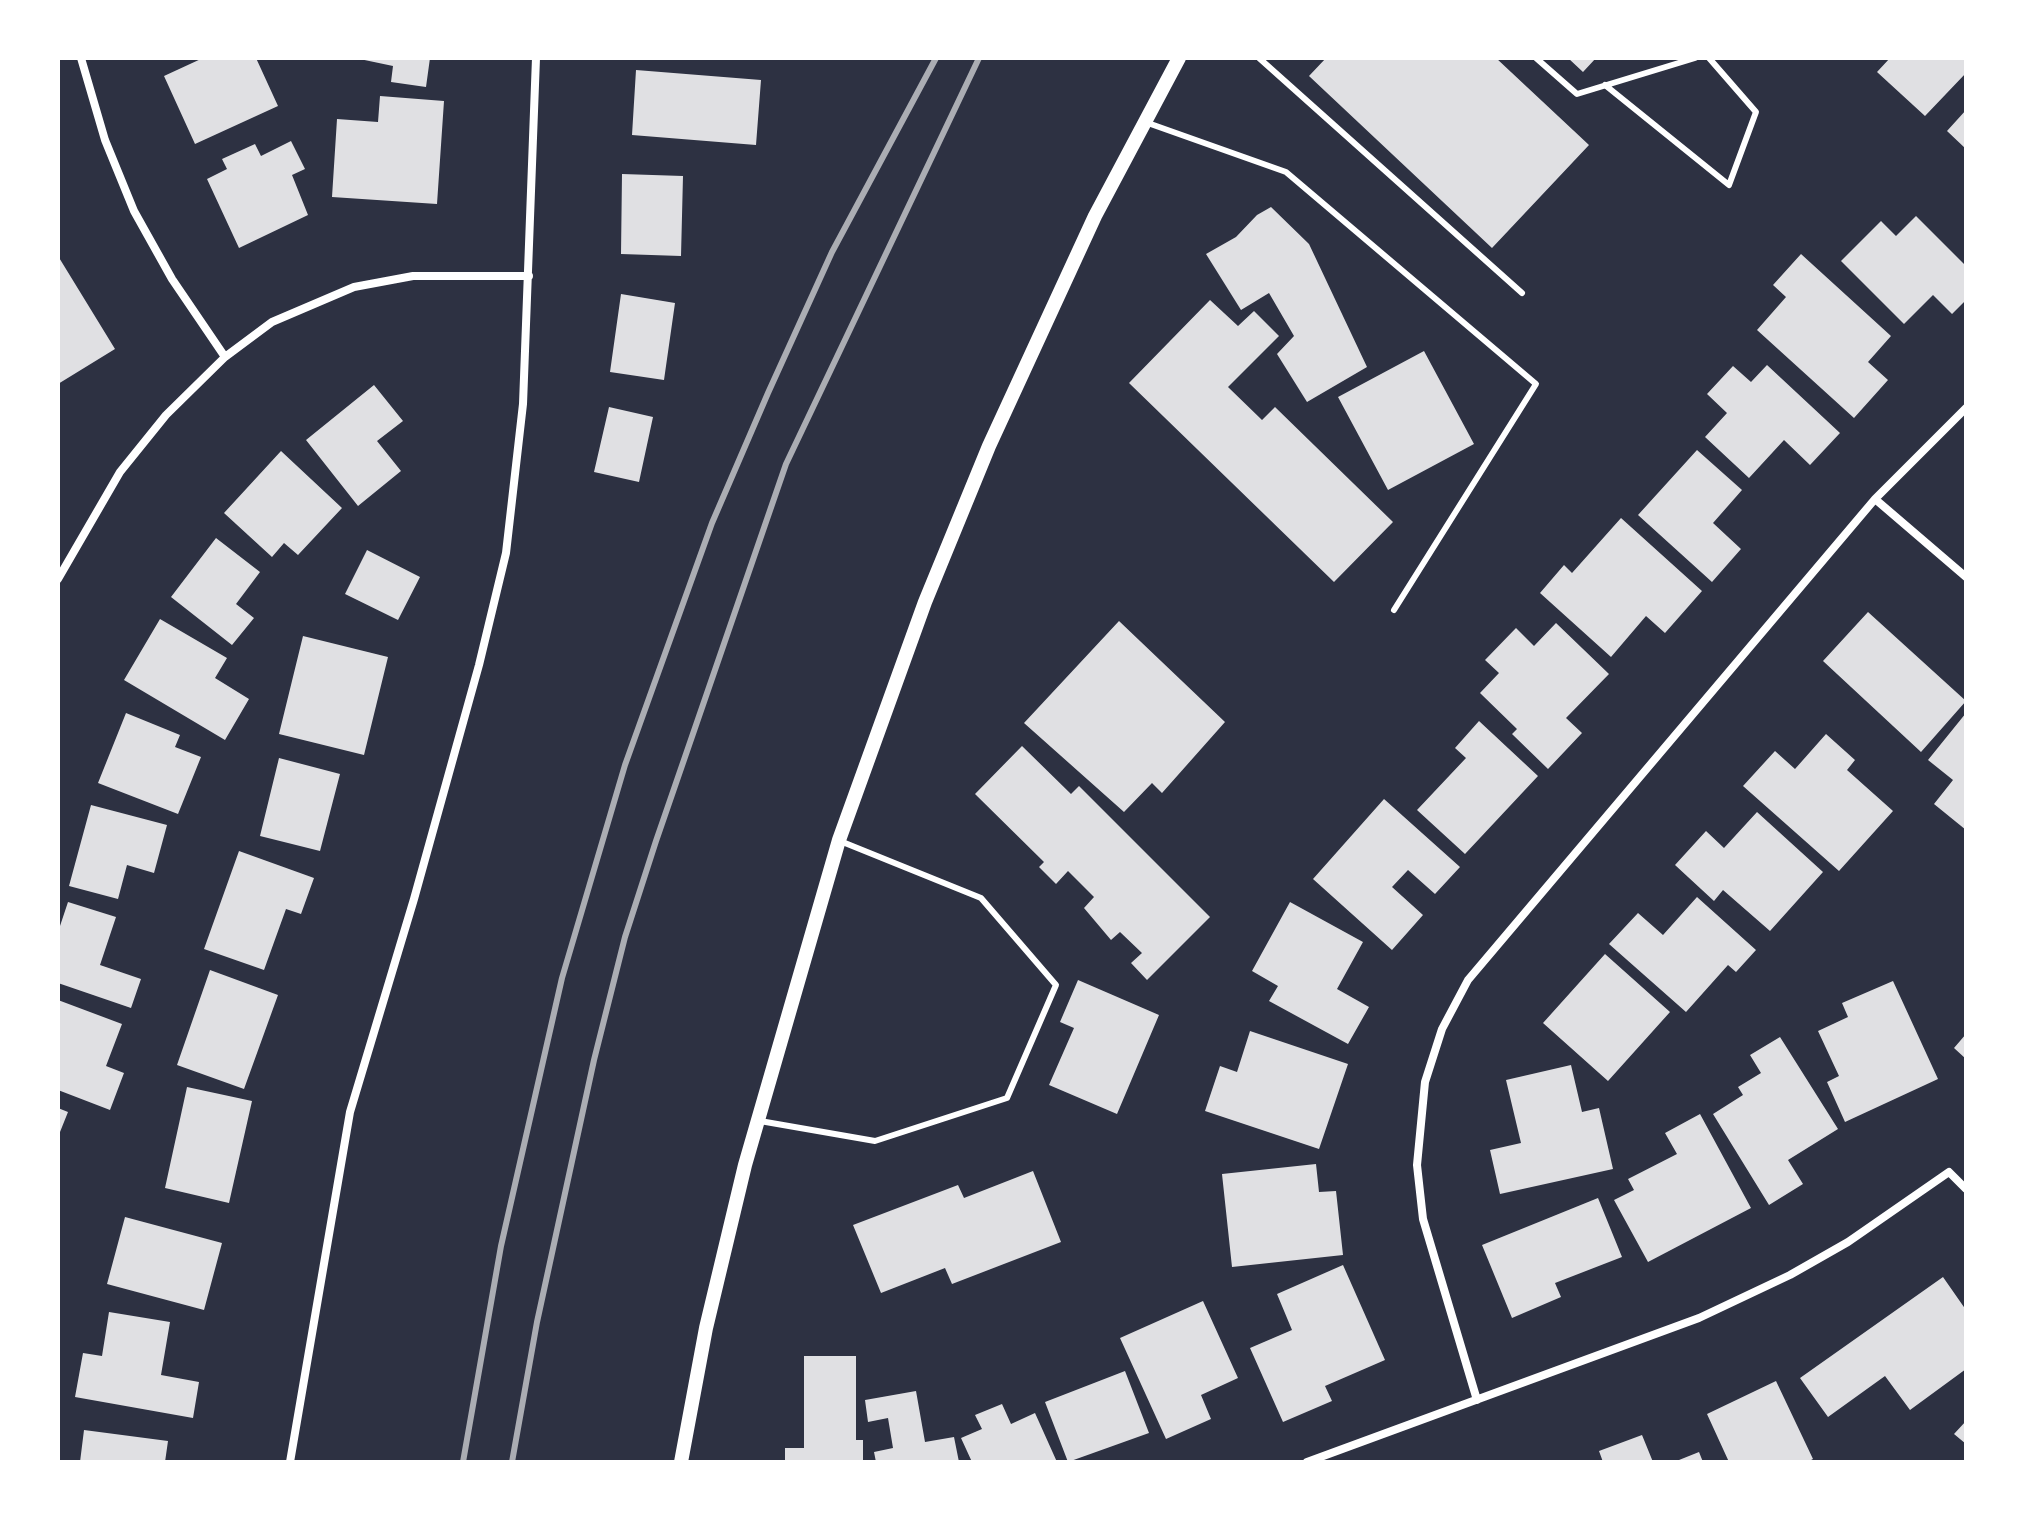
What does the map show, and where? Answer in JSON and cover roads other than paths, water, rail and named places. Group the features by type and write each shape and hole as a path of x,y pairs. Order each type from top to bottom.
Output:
{"street":[{"path":"81,58 105,140 134,211 172,279 225,357"},
{"path":"290,1462 350,1112 419,885 506,553 521,433 536,58"},
{"path":"681,1462 706,1328 757,1120 839,840 925,602 989,446 1095,216 1179,58"},
{"path":"58,579 120,472 166,415 225,357 298,308 354,287 413,276 529,276"},
{"path":"1477,1400 1423,1219 1417,1165 1425,1082 1442,1029 1468,980 1875,499 1966,408"},
{"path":"1875,499 1966,577"},
{"path":"1307,1462 1699,1318 1790,1275 1848,1242 1949,1172 1966,1189"}],"lane":[{"path":"1259,58 1522,293"},
{"path":"1536,58 1577,94 1695,58"},
{"path":"1605,85 1729,185 1756,112 1709,58"},
{"path":"1145,122 1286,172 1536,384 1394,610"},
{"path":"757,1120 875,1141 1007,1098 1056,985 981,898 839,840"}],"railway":[{"path":"463,1462 501,1246 562,978 625,765 712,523 768,393 832,252 936,58"},
{"path":"512,1462 537,1322 594,1060 625,937 656,841 786,464 979,58"}]}
